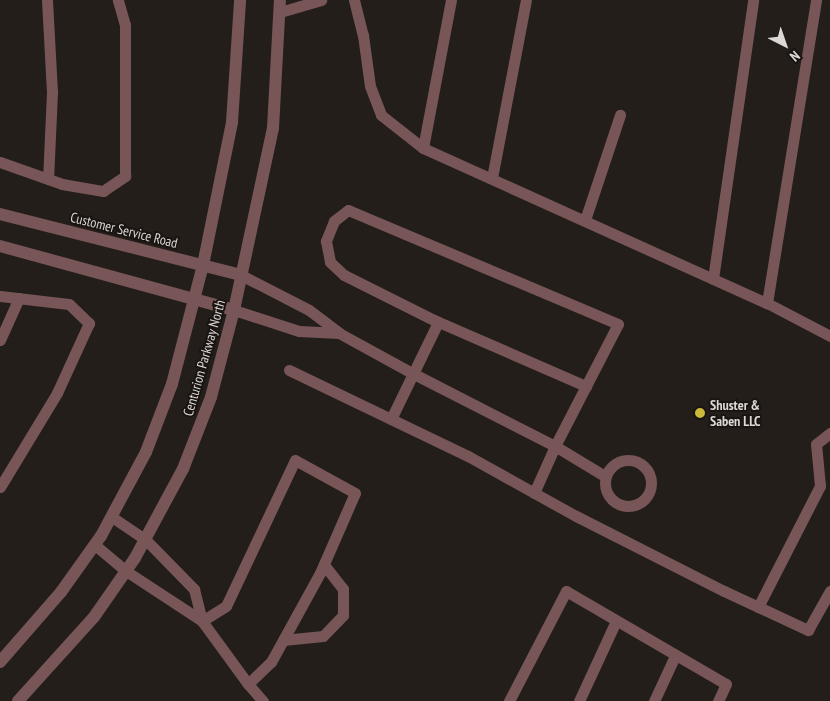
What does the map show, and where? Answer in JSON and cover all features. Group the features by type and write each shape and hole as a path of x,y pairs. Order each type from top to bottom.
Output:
{"street":[{"name":"Centurion Parkway North","path":"0,662 61,592 95,545 146,452 172,384 203,265 232,122 240,0"},
{"name":"Centurion Parkway North","path":"18,701 94,617 126,572 146,540 183,469 211,397 234,310 273,128 280,6"},
{"name":"Customer Service Road","path":"0,214 241,275"},
{"path":"0,246 195,297 234,310"}],"lane":[{"path":"47,0 52,92 48,179"},
{"path":"0,162 48,179 104,191 125,176 125,25 118,0"},
{"path":"280,6 321,0"},
{"path":"354,0 363,34 370,86 381,115 423,148 767,303 830,336"},
{"path":"423,148 451,0"},
{"path":"492,178 526,0"},
{"path":"713,279 753,0"},
{"path":"767,303 816,0"},
{"path":"585,220 620,115"},
{"path":"534,493 555,446 586,386 618,324 348,210 334,221 326,241 330,262 344,276 438,322 586,386"},
{"path":"241,275 309,310 339,333 414,374 555,446 604,475"},
{"path":"0,296 69,304 89,323 56,393 0,487"},
{"path":"0,340 19,298"},
{"path":"234,310 299,331 339,333"},
{"path":"391,418 438,322"},
{"path":"289,370 468,456 534,493 758,607 808,630 830,591"},
{"path":"758,607 820,486 816,444 830,432"},
{"path":"633,459 653,479 652,492 632,507 614,504 606,492 604,475 617,460 633,459"},
{"path":"202,621 226,606 295,460 355,493 324,565 271,662 248,684"},
{"path":"112,516 146,540 194,589 202,621"},
{"path":"95,545 126,572 202,621 248,684 263,701"},
{"path":"283,640 323,636 343,615 343,589 324,565"},
{"path":"509,701 566,591 674,656 726,684 718,701"},
{"path":"579,701 616,621"},
{"path":"654,701 674,656"}],"place":[{"name":"Shuster & Saben LLC","path":"700,413"}]}
